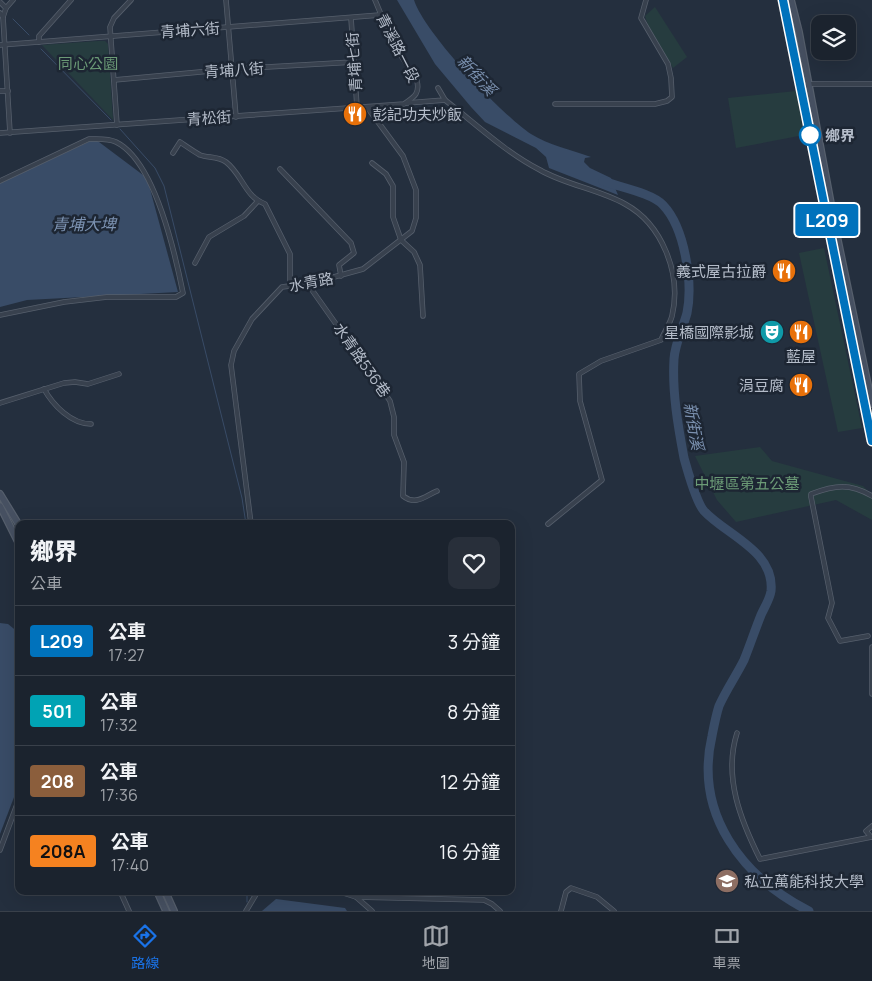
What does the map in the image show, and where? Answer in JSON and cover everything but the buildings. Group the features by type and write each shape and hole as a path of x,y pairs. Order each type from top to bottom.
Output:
{"main road":[{"path":"783,0 872,441"},
{"path":"791,0 872,403"},
{"path":"0,494 13,511 17,520"},
{"path":"0,506 15,536"},
{"path":"158,895 166,911"},
{"path":"167,895 174,911"}],"street":[{"path":"10,132 1,15 14,0"},
{"path":"39,42 38,36 71,0"},
{"path":"117,125 110,27 114,18 131,0"},
{"path":"226,0 236,117"},
{"name":"青溪路一段","path":"375,0 392,41 417,81 419,88 416,96 405,104"},
{"path":"555,104 655,104 667,101 672,97 668,64 641,18 646,0"},
{"path":"0,2 6,8"},
{"name":"青埔六街","path":"2,45 380,15"},
{"name":"青埔七街","path":"351,18 357,107"},
{"name":"青埔八街","path":"114,80 232,69 354,62"},
{"path":"801,89 808,84 872,84"},
{"path":"438,88 445,100 518,157 542,172 585,187 634,210 652,226 663,244 670,262 674,284 672,316 661,340 601,361 579,374 580,401 602,480 548,524"},
{"path":"0,91 8,91"},
{"name":"青松街","path":"0,134 445,100"},
{"name":"水青路","path":"250,520 231,365 234,351 252,319 282,287 341,276 363,269 412,231 416,218 416,190 403,156 367,106"},
{"path":"0,181 89,139 116,142 138,163 151,183 183,293 176,297 108,297 64,302 0,315"},
{"path":"173,153 180,142 201,155 220,158 236,173 248,192 258,202 265,204 290,254 290,286"},
{"path":"372,163 386,174 393,186 392,213 401,240 414,252 420,265 423,316"},
{"path":"280,169 351,243 354,253 339,265 341,276"},
{"path":"195,263 209,238 244,216 258,202"},
{"name":"水青路536巷","path":"307,283 363,366 376,380 390,401 394,418 394,435 404,462 403,496 408,500 420,500 437,491"},
{"path":"0,403 44,389 76,382 88,384 119,374"},
{"path":"44,389 59,409 77,422 91,424"},
{"path":"864,404 872,403"},
{"path":"868,636 840,641 828,618 832,603 811,497 812,494 820,491 845,486 860,488 872,496"},
{"path":"872,647 872,694"},
{"path":"737,733 733,746 734,794 741,820 760,860 872,837"},
{"path":"0,850 15,810"},
{"path":"872,826 866,831 872,837"},
{"path":"561,911 566,892 571,888 584,891 610,905 614,911"},
{"path":"122,895 129,911"},
{"path":"246,911 256,895"},
{"path":"350,895 356,897 463,898 484,900 500,911"},
{"path":"356,897 372,911"}],"green space":[{"path":"655,7 687,57 673,68 648,25 645,16"},
{"name":"同心公園","path":"105,41 108,44 113,120 42,45"},
{"path":"796,91 804,135 736,148 728,98"},
{"path":"824,248 862,428 838,432 799,253"},
{"name":"中壢區第五公墓","path":"760,447 772,461 863,486 872,495 872,520 836,500 736,522 717,500 695,456"}],"water":[{"name":"新街溪","path":"397,0 414,0 432,32 465,72 502,110 531,134 560,147 591,157 585,158 584,162 590,168 611,178 618,195 549,168 546,157 536,148 485,122 435,64"},
{"name":"青埔大埤","path":"95,139 147,178 178,292 27,300 0,307 0,183"},
{"path":"0,623 8,624 15,630 15,795 0,834"},
{"path":"276,899 345,908 347,911 262,911"}],"waterway":[{"path":"13,19 29,35"},
{"path":"41,49 111,120"},
{"path":"120,129 155,168 164,186 242,498 245,520"},
{"name":"新街溪","path":"603,181 658,201 671,215 677,227 686,256 689,287 687,313 674,359 676,409 684,458 701,507 713,520 757,554 765,565 770,577 771,591 769,597 744,660 719,706 715,721 708,765 710,791 717,817 729,840 744,861 763,880 785,897 809,911"},
{"path":"247,895 247,902"}],"bus line":[{"name":"L209","path":"783,0 795,51 810,139 872,441"}],"place":[{"name":"彭記功夫炒飯","path":"355,114"},
{"name":"鄉界","path":"810,135"},
{"name":"義式屋古拉爵","path":"784,271"},
{"name":"星橋國際影城","path":"772,332"},
{"name":"藍屋","path":"801,332"},
{"name":"涓豆腐","path":"801,385"},
{"name":"私立萬能科技大學","path":"727,881"}]}
